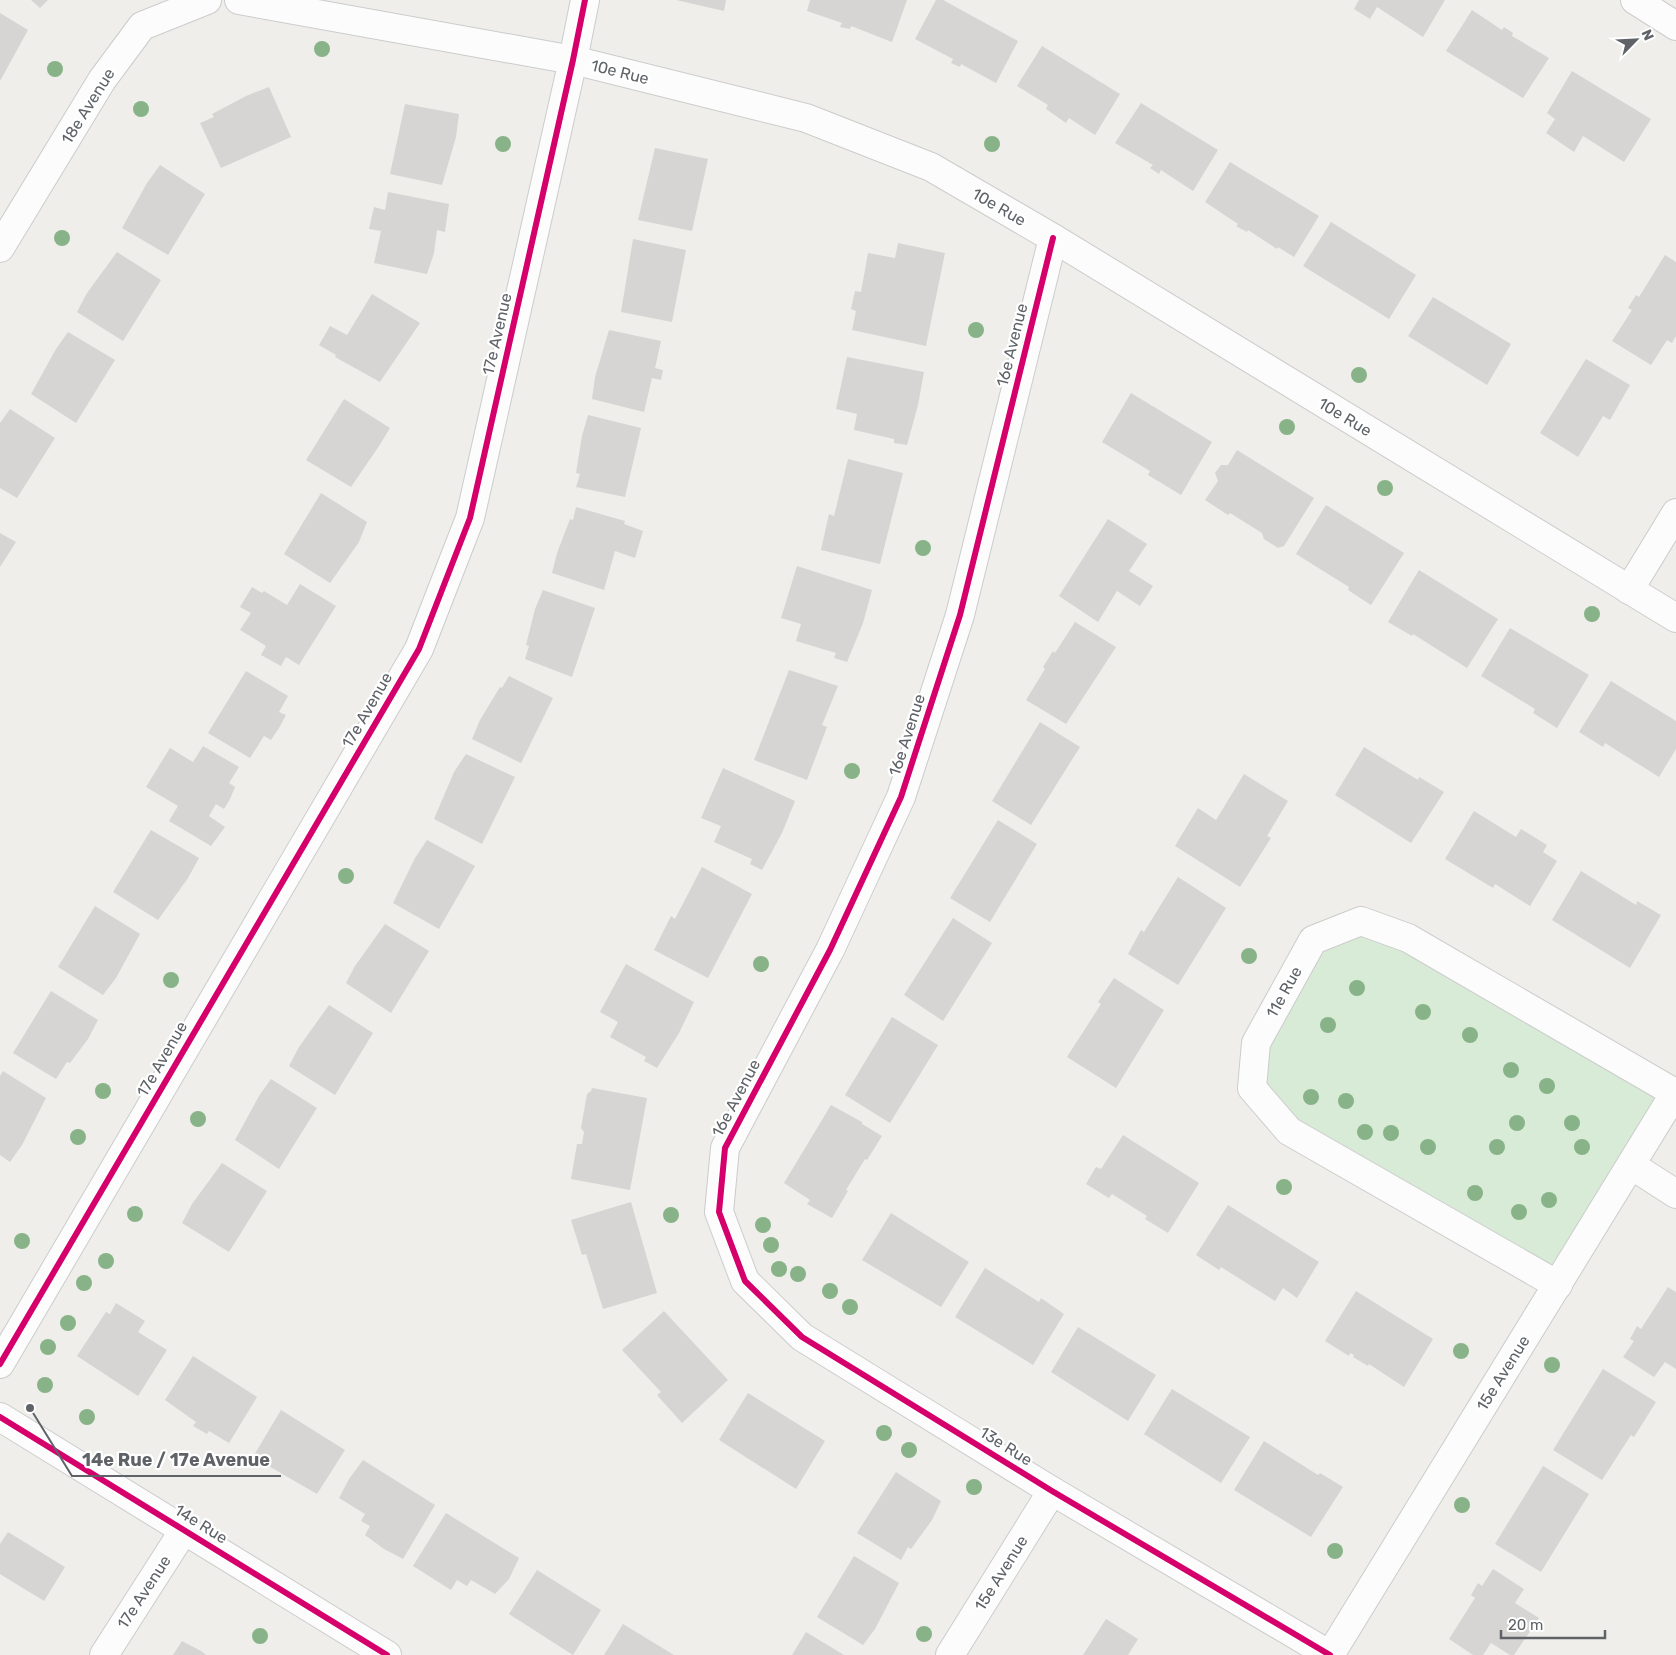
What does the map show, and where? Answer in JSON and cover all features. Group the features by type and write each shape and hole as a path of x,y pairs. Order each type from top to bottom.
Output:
{"street":[{"name":"18e Avenue","path":"0,248 102,80 142,26 207,0"},
{"name":"10e Rue","path":"239,0 573,60 806,118 931,167 1053,238 1676,618"},
{"name":"17e Avenue","path":"0,1364 418,649 470,518 585,0"},
{"path":"1635,0 1676,26"},
{"name":"16e Avenue","path":"719,1212 725,1148 830,950 901,797 960,615 1053,238"},
{"path":"1628,590 1676,513"},
{"name":"11e Rue","path":"1558,1285 1289,1130 1252,1088 1256,1043 1313,940 1361,921 1408,938 1675,1092"},
{"name":"15e Avenue","path":"1330,1655 1675,1092"},
{"path":"1631,1165 1676,1194"},
{"name":"13e Rue","path":"719,1212 745,1282 802,1337 1052,1491 1330,1655"},
{"name":"14e Rue","path":"0,1417 387,1655"},
{"name":"15e Avenue","path":"950,1655 1052,1491"},
{"name":"17e Avenue","path":"104,1655 184,1530"}],"green space":[{"path":"1352,925 1408,938 1675,1093 1558,1285 1289,1131 1252,1089 1313,941"}],"building":[{"path":"31,0 48,0 40,8"},
{"path":"676,0 726,0 724,11"},
{"path":"810,0 907,0 892,42 851,26 850,29 840,27 842,23 807,11"},
{"path":"936,0 943,0 1018,41 996,83 961,64 960,67 951,63 953,59 915,39"},
{"path":"1359,0 1445,0 1423,37 1377,7 1370,19 1354,9"},
{"path":"1472,10 1502,30 1504,27 1513,33 1512,36 1549,58 1523,98 1446,51"},
{"path":"0,13 28,30 0,81"},
{"path":"1042,46 1120,94 1095,135 1069,118 1066,123 1046,109 1048,105 1017,86"},
{"path":"1572,71 1651,119 1624,162 1583,136 1574,152 1546,133 1555,119 1547,113"},
{"path":"269,87 291,137 221,168 200,123 214,117 212,114 246,96"},
{"path":"1141,103 1218,150 1193,191 1161,170 1159,174 1150,168 1153,165 1115,143"},
{"path":"405,104 459,114 456,137 442,185 390,174"},
{"path":"655,148 708,159 692,231 638,220"},
{"path":"1230,162 1319,216 1294,257 1278,247 1277,249 1248,230 1247,232 1236,226 1238,224 1205,202"},
{"path":"160,165 205,194 168,255 122,228 147,183"},
{"path":"388,192 449,204 445,232 437,230 434,253 427,274 374,263 381,231 369,229 374,207 385,210"},
{"path":"1331,222 1416,275 1389,319 1303,266"},
{"path":"633,239 686,250 672,322 621,312"},
{"path":"898,243 945,253 926,346 852,330 856,311 851,309 855,291 861,292 868,253 895,258"},
{"path":"117,252 161,280 123,341 77,312 87,293"},
{"path":"1665,255 1676,262 1676,336 1672,343 1667,340 1651,365 1612,341 1632,310 1628,308 1636,295 1639,297"},
{"path":"372,294 420,323 380,382 335,357 336,355 319,345 330,326 347,335"},
{"path":"1433,297 1511,344 1487,385 1408,336"},
{"path":"609,330 661,341 655,368 663,370 661,380 652,378 644,412 592,399 595,377"},
{"path":"68,332 115,360 76,423 31,394 56,349"},
{"path":"847,357 924,372 918,405 907,445 894,443 894,439 854,430 857,414 836,409"},
{"path":"1586,359 1630,385 1610,420 1603,416 1578,457 1540,433"},
{"path":"1131,393 1212,442 1181,495 1148,475 1150,471 1102,442"},
{"path":"344,399 390,428 351,487 306,460"},
{"path":"10,409 55,438 17,498 0,488 0,423"},
{"path":"588,415 641,428 625,497 576,487 580,474 576,473 582,436"},
{"path":"1237,450 1314,498 1284,546 1278,548 1264,539 1262,533 1205,500 1218,481 1215,473 1221,465 1228,465"},
{"path":"848,459 903,473 880,564 821,550 829,514 834,516"},
{"path":"321,493 367,522 359,542 330,583 284,554"},
{"path":"1326,505 1404,553 1371,605 1348,590 1349,587 1296,554"},
{"path":"576,507 625,521 624,524 643,531 635,558 615,551 604,590 552,573 557,553 570,519 573,520"},
{"path":"1108,519 1147,544 1129,571 1153,586 1140,606 1117,591 1098,622 1059,596"},
{"path":"0,533 16,542 0,567"},
{"path":"797,566 872,590 863,623 847,662 834,658 836,653 796,641 801,624 781,618"},
{"path":"1419,570 1498,619 1467,668 1413,634 1412,636 1388,622"},
{"path":"300,584 336,606 299,665 286,657 281,666 261,655 266,646 240,630 251,613 240,607 252,587 262,593 264,591 287,605"},
{"path":"543,590 595,608 572,677 525,659 529,646 526,645 535,609"},
{"path":"1075,622 1116,647 1066,724 1026,700 1045,669 1043,667 1053,651 1055,653"},
{"path":"1510,628 1589,675 1557,728 1533,713 1535,709 1481,676"},
{"path":"789,670 838,686 822,725 827,727 807,780 754,760"},
{"path":"246,671 288,696 279,712 286,715 279,728 271,740 264,736 250,758 208,733"},
{"path":"509,676 553,698 521,763 472,739 480,720"},
{"path":"1611,681 1676,721 1676,749 1659,777 1605,743 1603,747 1579,732"},
{"path":"1040,722 1080,747 1031,825 992,801"},
{"path":"203,746 239,767 229,783 235,787 224,809 216,804 209,816 225,827 211,846 169,821 178,806 146,787 170,748 193,762"},
{"path":"1364,747 1418,780 1419,777 1444,792 1411,843 1335,795"},
{"path":"466,754 515,777 482,844 434,819 454,772"},
{"path":"723,768 795,801 782,833 762,870 750,864 752,859 714,842 721,826 701,818"},
{"path":"1244,774 1288,801 1267,836 1271,838 1240,887 1175,846 1198,808 1216,820"},
{"path":"1474,811 1516,837 1521,829 1547,845 1543,852 1557,861 1530,906 1495,884 1493,888 1445,859"},
{"path":"998,820 1037,844 990,922 950,898"},
{"path":"151,830 199,858 188,878 158,920 113,892"},
{"path":"427,840 475,866 439,929 393,903 415,858"},
{"path":"702,867 752,894 708,978 654,950 671,916 675,919"},
{"path":"1581,871 1636,905 1637,901 1661,915 1630,968 1552,920"},
{"path":"1178,877 1226,908 1178,985 1128,954 1141,930 1144,932"},
{"path":"95,906 140,934 116,978 103,995 58,967"},
{"path":"953,918 992,943 943,1021 904,995"},
{"path":"385,924 429,951 391,1013 346,983 355,966"},
{"path":"626,964 694,1002 679,1033 657,1068 644,1061 646,1057 610,1037 618,1022 600,1012"},
{"path":"1114,978 1164,1010 1116,1088 1067,1057 1101,1004 1098,1002"},
{"path":"51,991 98,1020 88,1039 70,1063 67,1062 56,1079 13,1053"},
{"path":"329,1005 373,1033 335,1095 289,1066 299,1047"},
{"path":"892,1017 938,1045 890,1123 845,1095"},
{"path":"3,1071 46,1098 22,1145 10,1162 0,1155 0,1076"},
{"path":"271,1079 317,1108 279,1169 235,1140 259,1096"},
{"path":"592,1088 647,1098 630,1190 571,1179 577,1144 582,1144 584,1132 581,1128 587,1094"},
{"path":"831,1105 862,1122 862,1124 882,1136 846,1190 848,1191 832,1218 807,1204 810,1200 784,1183"},
{"path":"1123,1135 1199,1183 1168,1233 1145,1219 1147,1216 1112,1194 1109,1198 1086,1184 1096,1167 1101,1169"},
{"path":"222,1163 267,1191 229,1252 182,1223 192,1204"},
{"path":"631,1202 657,1293 603,1309 586,1254 582,1255 571,1220"},
{"path":"1228,1205 1319,1262 1297,1298 1283,1288 1275,1301 1221,1267 1219,1270 1196,1255"},
{"path":"891,1213 969,1262 941,1307 862,1260"},
{"path":"985,1268 1039,1302 1041,1298 1064,1314 1033,1365 955,1317"},
{"path":"1668,1287 1676,1292 1676,1369 1665,1362 1654,1377 1623,1357 1634,1341 1630,1339 1637,1326 1641,1329"},
{"path":"1356,1291 1433,1339 1404,1387 1369,1364 1368,1366 1353,1357 1354,1355 1350,1353 1349,1356 1325,1341"},
{"path":"116,1303 145,1321 138,1332 167,1350 138,1396 77,1356 106,1312 110,1314"},
{"path":"664,1311 728,1380 682,1423 657,1395 661,1392 622,1350"},
{"path":"1078,1327 1156,1375 1128,1421 1051,1372"},
{"path":"193,1356 257,1397 229,1443 209,1431 207,1434 193,1426 196,1422 165,1400"},
{"path":"1603,1369 1656,1402 1634,1437 1631,1435 1602,1480 1553,1450"},
{"path":"1172,1389 1250,1437 1221,1483 1144,1434"},
{"path":"748,1393 825,1441 796,1489 719,1440"},
{"path":"281,1410 345,1450 317,1494 253,1457"},
{"path":"1264,1441 1318,1475 1320,1473 1343,1487 1311,1537 1234,1490"},
{"path":"363,1460 435,1505 403,1559 384,1549 365,1535 370,1526 361,1521 365,1514 339,1498 349,1479"},
{"path":"1543,1466 1589,1494 1541,1572 1495,1544"},
{"path":"896,1472 941,1501 932,1520 911,1549 908,1547 901,1560 857,1533"},
{"path":"446,1513 519,1558 509,1579 495,1594 471,1580 467,1586 457,1580 451,1590 413,1566"},
{"path":"8,1532 65,1567 44,1601 0,1574 0,1544"},
{"path":"854,1556 899,1583 875,1629 863,1645 817,1617"},
{"path":"1493,1569 1524,1589 1515,1603 1539,1618 1514,1655 1510,1655 1491,1643 1483,1655 1473,1655 1449,1639 1475,1598 1471,1595 1478,1583 1482,1586"},
{"path":"537,1570 601,1610 573,1655 509,1614"},
{"path":"1106,1619 1138,1639 1128,1655 1083,1655"},
{"path":"623,1624 674,1655 604,1655"},
{"path":"806,1632 844,1655 792,1655"},
{"path":"182,1641 201,1651 206,1655 173,1655"}],"cycle path":[{"path":"0,1364 419,649 470,518 585,0"},
{"path":"1053,238 960,615 901,797 830,950 725,1148 719,1212 745,1281 802,1337 1052,1491 1330,1655"},
{"path":"0,1417 387,1655"}],"place":[{"name":"14e Rue / 17e Avenue","path":"30,1408"}]}
